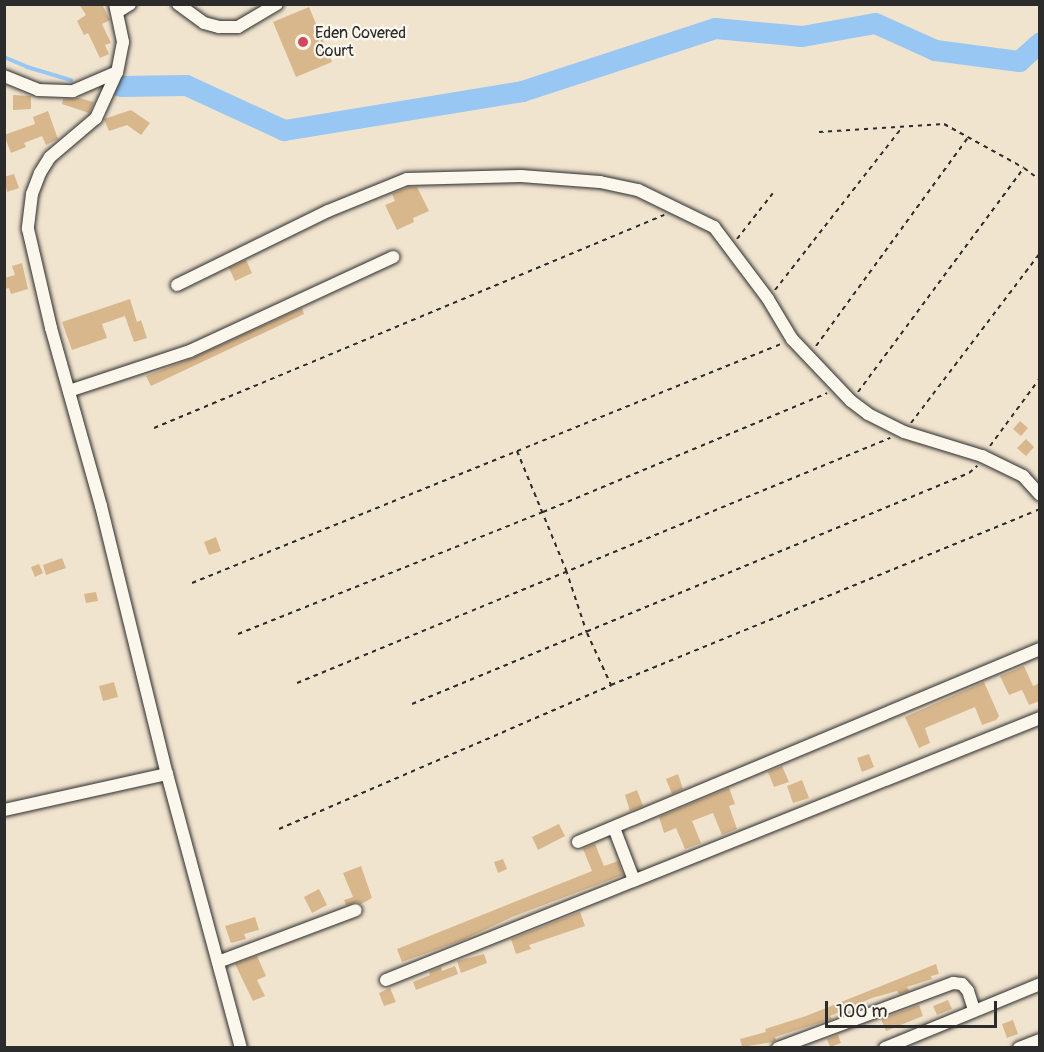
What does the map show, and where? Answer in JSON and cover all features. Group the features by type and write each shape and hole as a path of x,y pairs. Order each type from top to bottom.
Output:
{"street":[{"path":"130,4 117,8 123,42 117,72 96,118 50,157 32,194 28,229 38,278 100,506 167,774 241,1047"},
{"path":"178,4 204,22 229,27 238,27 277,4"},
{"path":"4,76 38,90 73,91 117,72"},
{"path":"177,285 328,212 407,179 521,176 600,182 638,190 680,208 714,227 731,246 768,299 792,339 851,401 868,414 904,432 982,456 1023,476 1040,495"},
{"path":"69,391 190,351 393,257"},
{"path":"578,842 1040,649"},
{"path":"386,980 1040,718"},
{"path":"4,810 167,774"},
{"path":"614,828 634,880"},
{"path":"218,962 356,910"},
{"path":"778,1047 953,982 962,984 968,991 974,1010"},
{"path":"885,1047 1040,984"},
{"path":"1019,1047 1040,1040"}],"path":[{"path":"819,132 901,129 944,124 1024,168 1040,180"},
{"path":"768,299 901,129"},
{"path":"809,356 969,136"},
{"path":"851,401 1024,168"},
{"path":"731,246 773,193"},
{"path":"154,428 680,208"},
{"path":"297,683 904,432 1040,253"},
{"path":"192,583 792,339"},
{"path":"412,704 969,473 1040,378"},
{"path":"238,634 543,512 838,388"},
{"path":"517,451 566,570 587,633 611,685"},
{"path":"279,829 611,685 1040,510"}],"building":[{"path":"79,4 102,4 110,20 102,24 111,43 105,45 109,54 100,58 88,33 84,35 77,21 86,15"},
{"name":"Eden Covered Court","path":"309,7 332,62 296,77 273,22"},
{"path":"13,95 31,96 31,109 13,110"},
{"path":"79,98 94,102 89,113 62,104 63,99"},
{"path":"131,110 150,123 141,135 127,125 109,131 104,119"},
{"path":"48,111 58,139 46,145 42,136 24,143 26,147 11,153 4,135 35,124 33,117"},
{"path":"14,174 19,188 7,192 4,177"},
{"path":"409,187 417,187 429,211 413,218 414,222 397,230 385,205 395,201 392,194"},
{"path":"246,260 252,273 235,281 229,268"},
{"path":"22,263 28,289 11,294 9,288 4,289 4,278 15,275 12,266"},
{"path":"130,299 137,322 141,320 147,338 134,342 125,316 102,324 107,338 72,350 62,322"},
{"path":"302,308 304,314 151,386 146,376 193,358"},
{"path":"1020,421 1028,428 1021,436 1013,429"},
{"path":"1026,439 1034,447 1026,456 1017,448"},
{"path":"216,537 221,551 209,555 204,542"},
{"path":"62,558 66,568 46,575 43,565"},
{"path":"39,564 43,573 35,577 31,567"},
{"path":"96,592 98,601 86,603 84,594"},
{"path":"1024,666 1033,686 1040,683 1040,701 1029,705 1022,690 1009,695 1000,676"},
{"path":"114,682 118,697 103,701 99,686"},
{"path":"984,682 999,716 996,720 982,725 975,707 925,728 930,743 919,748 905,717"},
{"path":"869,754 874,767 862,772 857,758"},
{"path":"782,766 789,782 774,787 768,772"},
{"path":"678,774 683,789 672,794 666,779"},
{"path":"802,780 809,798 793,803 787,786"},
{"path":"729,788 735,804 729,806 737,829 722,835 713,813 692,821 701,843 685,849 676,828 664,833 659,817"},
{"path":"637,790 643,806 630,811 625,795"},
{"path":"559,824 565,836 538,850 532,837"},
{"path":"595,844 604,866 618,861 623,875 512,917 463,940 402,962 397,949 592,871 583,849"},
{"path":"503,859 507,869 498,873 494,862"},
{"path":"361,866 372,898 361,904 357,902 346,905 344,900 353,897 343,873"},
{"path":"319,889 327,905 312,913 304,897"},
{"path":"580,912 585,926 529,945 531,949 516,954 511,939"},
{"path":"255,917 259,930 244,934 246,939 231,943 225,926"},
{"path":"484,954 487,963 461,973 457,961"},
{"path":"257,956 266,976 257,980 265,996 253,1001 235,964"},
{"path":"936,964 939,974 931,976 932,979 907,987 909,991 899,994 897,991 872,998 830,1016 832,1019 775,1037 776,1040 773,1042 742,1047 740,1039 766,1032 765,1029 806,1016"},
{"path":"455,966 458,974 416,990 413,982 430,975 429,972 441,967 442,971"},
{"path":"390,988 396,1002 384,1006 379,993"},
{"path":"948,1000 952,1009 937,1015 933,1006"},
{"path":"919,1005 923,1016 886,1031 881,1019"},
{"path":"1013,1020 1018,1034 1007,1038 1002,1024"},
{"path":"838,1035 841,1043 830,1047 827,1039"}],"waterway":[{"path":"120,86 186,85 284,130 522,91 715,28 802,36 875,23 935,50 1019,61 1040,42"},
{"path":"4,57 27,67 71,80"}],"place":[{"name":"Eden Covered Court","path":"303,42"}]}
